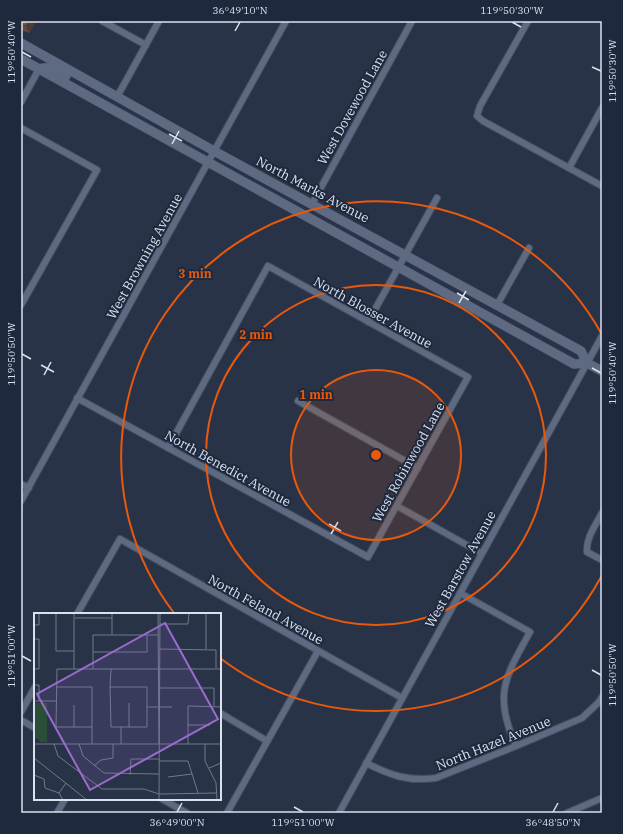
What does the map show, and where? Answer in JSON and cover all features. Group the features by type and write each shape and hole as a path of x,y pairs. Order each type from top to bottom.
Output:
{"main road":[{"name":"North Marks Avenue","path":"21,43 214,151 581,351 587,363"},
{"name":"North Marks Avenue","path":"21,59 574,364 587,363 602,371"},
{"path":"39,69 45,66 77,82 88,81"}],"street":[{"path":"102,21 146,45"},
{"path":"117,97 159,21"},
{"name":"West Browning Avenue","path":"21,501 286,21"},
{"name":"West Dovewood Lane","path":"312,204 412,21"},
{"path":"528,21 480,106 477,116 483,121 602,186"},
{"path":"21,102 39,69"},
{"path":"569,168 602,108"},
{"path":"21,128 97,170 21,305"},
{"path":"368,322 437,198"},
{"path":"497,305 529,248"},
{"name":"North Blosser Avenue","path":"168,448 268,266 468,377"},
{"name":"West Barstow Avenue","path":"338,813 602,336"},
{"name":"West Robinwood Lane","path":"368,557 468,377"},
{"name":"North Benedict Avenue","path":"77,398 368,557"},
{"path":"298,401 418,468"},
{"path":"21,484 28,488"},
{"path":"397,506 482,553"},
{"path":"602,513 588,539 587,552 602,560"},
{"name":"North Feland Avenue","path":"78,613 120,539 402,698"},
{"path":"460,593 530,632 508,674 504,697 505,718 516,746"},
{"path":"227,813 318,651"},
{"path":"21,712 34,689"},
{"name":"North Hazel Avenue","path":"366,763 392,775 404,778 426,779 447,774 582,718 601,699"},
{"path":"221,715 267,741"},
{"path":"21,720 34,727"},
{"path":"567,813 602,798"},
{"path":"57,813 64,800"},
{"path":"164,800 187,813"}],"building":[{"path":"21,21 29,21 26,26 21,24"}]}
